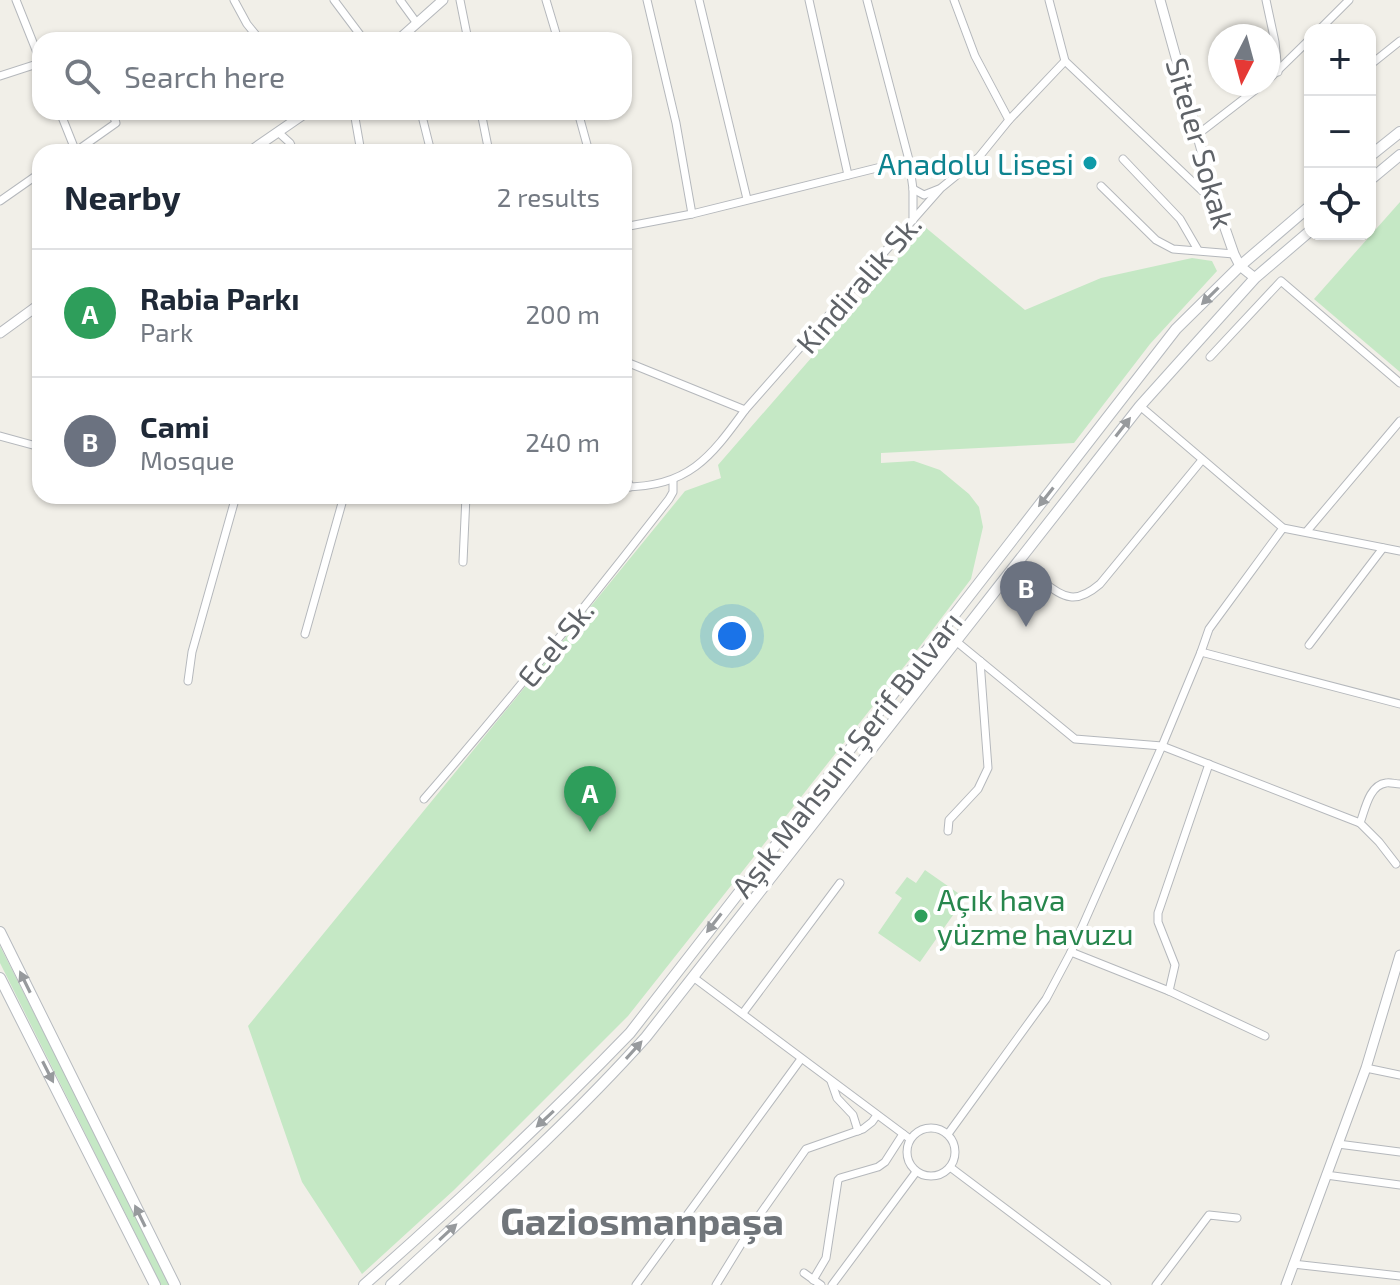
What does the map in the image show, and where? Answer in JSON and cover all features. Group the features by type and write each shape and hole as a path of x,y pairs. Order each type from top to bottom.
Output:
{"main road":[{"path":"1376,151 1400,132"},
{"path":"1376,175 1400,155"},
{"name":"Aşık Mahsuni Şerif Bulvarı","path":"364,1285 566,1099 630,1033 1176,329 1240,266 1304,211"},
{"name":"Aşık Mahsuni Şerif Bulvarı","path":"391,1285 549,1138 646,1037 1140,406 1255,278 1304,236"},
{"path":"0,932 175,1285"},
{"path":"0,978 155,1285"}],"street":[{"path":"16,0 32,41"},
{"path":"234,0 254,32"},
{"path":"334,0 358,32"},
{"path":"400,0 416,22"},
{"path":"407,32 443,0"},
{"path":"460,0 466,32"},
{"path":"546,0 556,32"},
{"path":"647,0 676,123 692,214"},
{"path":"699,0 747,199"},
{"path":"809,0 848,175"},
{"path":"867,0 909,160 913,220"},
{"path":"954,0 975,56 1009,120"},
{"path":"1049,0 1065,61 1217,205"},
{"name":"Siteler Sokak","path":"1160,0 1217,205 1240,266 1255,278"},
{"path":"1266,0 1271,24"},
{"path":"1325,24 1349,0"},
{"path":"1376,60 1400,41"},
{"path":"1280,70 1304,45"},
{"name":"Kindiralik Sk.","path":"632,487 673,480 695,467 721,443 745,410 941,188 979,157 1065,61"},
{"path":"0,76 32,65"},
{"path":"1197,135 1247,96"},
{"path":"63,120 72,144"},
{"path":"86,144 116,123 115,120"},
{"path":"261,144 295,120"},
{"path":"355,120 360,144"},
{"path":"423,120 429,144"},
{"path":"483,120 487,144"},
{"path":"580,120 587,144"},
{"path":"278,132 290,144"},
{"path":"1123,159 1180,219 1198,250"},
{"path":"632,225 692,214 909,160"},
{"path":"0,201 32,179"},
{"path":"1101,186 1156,240 1173,249 1234,254"},
{"path":"913,189 924,195 941,188"},
{"path":"1210,357 1281,281 1400,383"},
{"path":"0,333 32,310"},
{"path":"632,364 745,410"},
{"path":"1140,406 1283,528 1400,551"},
{"path":"1307,531 1400,421"},
{"path":"0,436 32,445"},
{"path":"1037,578 1059,594 1076,598 1088,594 1100,584 1202,460"},
{"name":"Ecel Sk.","path":"424,799 590,601 669,499 673,492 673,480"},
{"path":"188,681 192,652 234,504"},
{"path":"305,634 342,504"},
{"path":"463,562 466,504"},
{"path":"948,1134 1046,999 1071,952 1162,746 1209,629 1283,528"},
{"path":"1309,645 1383,548"},
{"path":"957,642 1075,739 1162,746 1209,764 1360,823 1396,864"},
{"path":"1201,652 1400,704"},
{"path":"948,831 949,820 978,789 988,768 980,661"},
{"path":"1169,991 1175,965 1158,922 1158,913 1209,764"},
{"path":"1360,823 1377,786 1400,784"},
{"path":"743,1013 840,883"},
{"path":"1071,952 1169,991 1265,1036"},
{"path":"1286,1285 1366,1068 1400,955"},
{"path":"693,977 907,1137"},
{"path":"650,1285 638,1282 801,1059"},
{"path":"1366,1068 1400,1075"},
{"path":"831,1081 837,1098 853,1115 858,1131"},
{"path":"716,1285 756,1220 806,1149 858,1131 877,1115"},
{"path":"804,1273 817,1282 826,1258 840,1178 878,1167 907,1137 929,1128 948,1134 955,1150 950,1167 936,1176 916,1172 907,1157 907,1137"},
{"path":"1338,1144 1400,1152"},
{"path":"950,1167 1107,1285"},
{"path":"832,1285 916,1172"},
{"path":"1326,1175 1400,1185"},
{"path":"1156,1285 1209,1215 1237,1218"},
{"path":"1293,1264 1400,1276"}],"green space":[{"path":"1400,202 1400,372 1314,299 1366,240 1376,240 1376,229"},
{"path":"925,227 1025,310 1101,278 1192,258 1212,261 1217,271 1150,344 1074,443 881,453 881,463 914,461 940,470 969,494 979,507 983,527 971,579 628,1016 454,1190 362,1274 302,1182 248,1026 685,491 721,478 718,465"},
{"name":"Açık hava yüzme havuzu","path":"925,870 965,898 920,962 878,933 902,898 895,893 907,877 916,883"},
{"path":"0,946 171,1285 161,1285 0,963"}],"place":[{"name":"Anadolu Lisesi","path":"1090,163"},
{"name":"Cami","path":"1026,627"},
{"name":"Rabia Parkı","path":"590,832"},
{"name":"Açık hava yüzme havuzu","path":"921,916"}],"district":[{"name":"Gaziosmanpaşa","path":"642,1220"}]}
